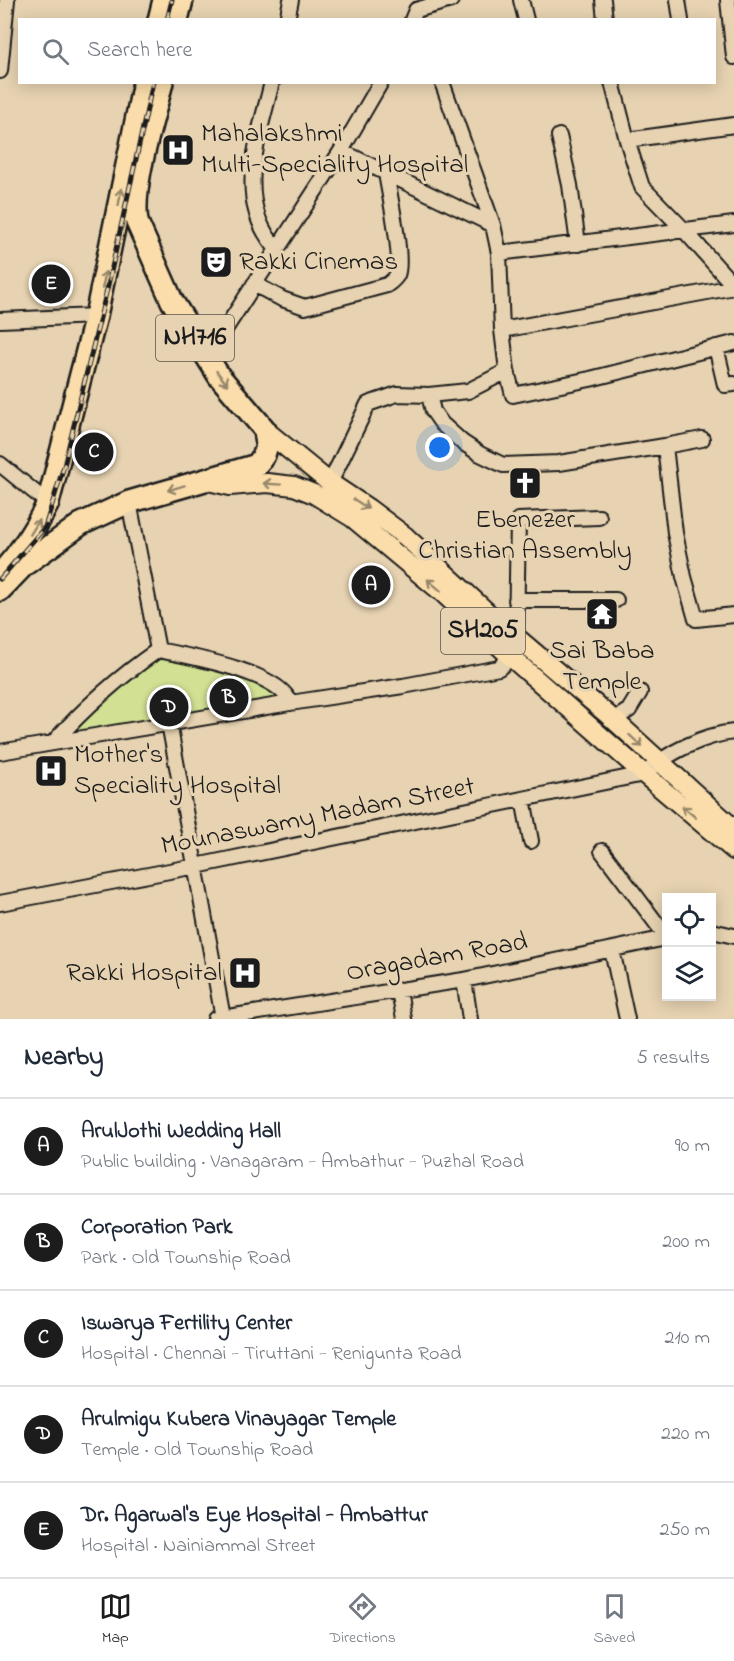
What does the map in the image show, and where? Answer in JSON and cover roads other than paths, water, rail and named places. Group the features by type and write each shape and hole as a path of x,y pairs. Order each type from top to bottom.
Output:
{"highway":[{"path":"160,18 164,0"},
{"path":"178,18 182,0"},
{"path":"0,574 17,555 38,524 48,503 96,316 144,84"},
{"name":"NH716","path":"162,84 138,180 135,209 137,222 172,301 219,376 265,430"},
{"path":"109,255 127,233 136,231 143,236"},
{"path":"0,591 24,565 81,524 129,502 257,465 264,456 267,446 265,430"},
{"path":"48,503 81,524"}],"main road":[{"name":"SH205","path":"265,430 330,483 369,508 405,536 734,829"},
{"name":"SH205","path":"202,480 230,486 276,484 294,486 314,494 353,518 400,556 512,658 734,850"}],"street":[{"path":"0,71 8,0"},
{"path":"287,18 291,0"},
{"path":"415,12 452,0"},
{"path":"521,0 526,18"},
{"path":"603,0 605,18"},
{"path":"678,0 681,18"},
{"path":"728,0 734,57"},
{"path":"272,84 252,164 251,182 253,203 259,221 269,240 277,249"},
{"path":"207,357 341,151 380,84"},
{"path":"443,84 493,225 499,253 502,330 507,371 513,395 590,379 734,343"},
{"path":"613,84 642,187 734,286"},
{"path":"627,140 734,124"},
{"path":"559,136 570,185 578,244"},
{"path":"341,151 493,225"},
{"path":"254,284 282,299 305,307 379,288 397,277 399,267 396,234 386,173"},
{"path":"499,253 734,224"},
{"path":"502,330 734,286"},
{"path":"0,320 96,316"},
{"path":"716,347 725,385 734,384"},
{"path":"330,483 368,404 397,394 429,395 468,391 507,371"},
{"path":"429,395 434,411 449,430 480,454 503,465 558,463 702,439"},
{"path":"665,446 675,533 696,619 734,615"},
{"path":"0,466 48,503"},
{"path":"129,502 158,650"},
{"path":"0,752 403,686 499,668 512,658 520,640 516,600 518,520 599,517"},
{"path":"516,600 616,600"},
{"path":"53,743 104,691 158,650 214,662 270,682 288,696 290,703"},
{"path":"614,720 629,710 640,692"},
{"path":"169,723 227,1018"},
{"path":"644,774 659,761 680,749 734,732"},
{"name":"Mounaswamy Madam Street","path":"0,903 196,866 644,774"},
{"path":"523,799 531,842"},
{"path":"602,851 662,932"},
{"path":"716,932 734,936"},
{"name":"Oragadam Road","path":"227,1018 400,995 464,984 662,938"},
{"path":"612,950 627,1019"},
{"path":"464,984 470,1019"},
{"path":"400,995 404,1019"}],"railway":[{"path":"168,18 172,0"},
{"path":"0,579 45,527 64,466 109,281 153,84"}],"place":[{"name":"Mahalakshmi Multi-Speciality Hospital","path":"178,150"},
{"name":"Rakki Cinemas","path":"216,262"},
{"name":"Dr. Agarwal's Eye Hospital - Ambattur","path":"51,284"},
{"name":"Iswarya Fertility Center","path":"94,452"},
{"name":"Ebenezer Christian Assembly","path":"525,483"},
{"name":"ArulJothi Wedding Hall","path":"371,585"},
{"name":"Sai Baba Temple","path":"602,614"},
{"name":"Corporation Park","path":"229,698"},
{"name":"Arulmigu Kubera Vinayagar Temple","path":"169,707"},
{"name":"Mother's Speciality Hospital","path":"51,771"},
{"name":"Rakki Hospital","path":"245,973"}]}
